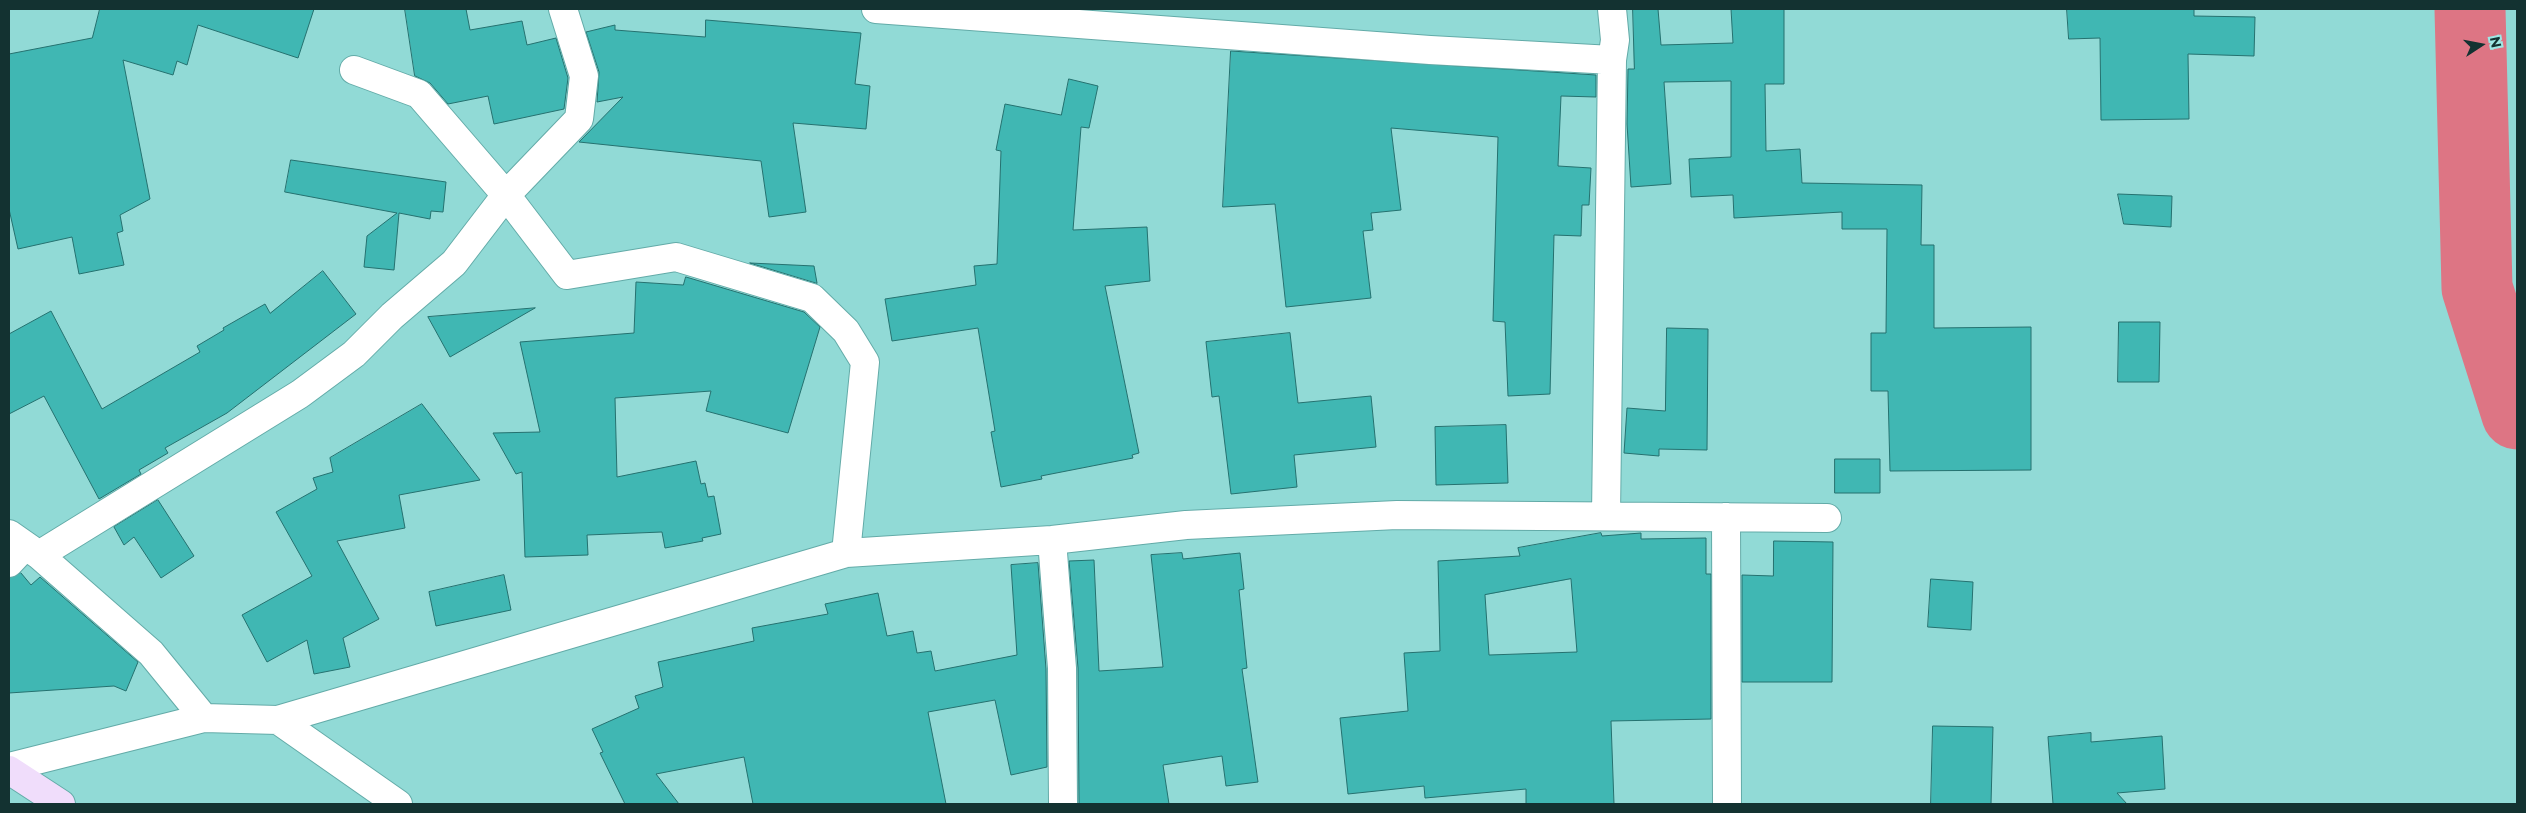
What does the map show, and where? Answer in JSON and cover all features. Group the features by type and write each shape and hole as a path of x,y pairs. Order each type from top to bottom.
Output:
{"street":[{"path":"204,718 151,653 20,550 300,394 354,354 392,316 454,263 506,195 579,119 584,76 563,9"},
{"path":"876,9 1430,50 1612,60"},
{"path":"1606,515 1612,60 1615,40 1612,9"},
{"path":"354,70 419,94 506,195 567,275 676,257 812,298 846,331 865,362 846,553"},
{"path":"9,768 204,718 278,720 846,553 1052,540 1186,526 1397,515 1827,518"},
{"path":"1726,517 1727,804"},
{"path":"1052,540 1062,668 1063,804"},
{"path":"278,720 398,804"},
{"path":"9,768 61,804"}],"building":[{"path":"100,9 314,9 298,58 198,25 187,65 177,61 173,75 123,60 150,199 120,215 123,231 117,233 124,265 79,274 72,237 18,249 9,209 9,54 92,38"},
{"path":"405,9 466,9 470,30 522,21 527,45 556,38 568,78 564,109 494,124 488,96 448,104 430,83 415,76"},
{"path":"1633,9 1658,9 1661,45 1733,43 1731,9 1784,9 1784,84 1765,84 1766,151 1800,149 1802,183 1922,185 1921,245 1934,245 1934,328 2031,327 2031,470 1890,471 1888,391 1871,391 1871,333 1886,333 1887,229 1842,229 1842,212 1734,218 1733,195 1691,197 1689,159 1731,157 1731,81 1664,82 1671,184 1631,187 1627,124 1628,69 1634,69"},
{"path":"2067,9 2194,9 2194,16 2255,17 2254,56 2188,54 2189,119 2101,120 2100,38 2069,39"},
{"path":"706,20 861,33 855,84 870,86 866,129 793,123 806,212 769,217 761,161 579,142 623,97 597,102 599,72 586,32 615,25 615,30 705,37"},
{"path":"1231,51 1596,75 1596,97 1561,96 1558,166 1591,168 1589,205 1582,205 1581,236 1554,235 1550,394 1508,396 1505,322 1493,321 1498,137 1391,128 1401,210 1371,213 1373,230 1363,231 1371,298 1286,307 1275,204 1223,207"},
{"path":"1069,79 1098,86 1089,128 1081,127 1073,230 1147,227 1150,281 1105,286 1139,453 1132,455 1133,458 1041,476 1042,479 1001,487 991,432 995,431 978,328 892,341 885,299 976,285 974,266 997,264 1001,151 996,150 1005,104 1061,115"},
{"path":"291,160 446,182 443,212 431,211 430,219 399,213 394,270 364,267 367,236 397,213 285,192"},
{"path":"2118,194 2172,196 2171,227 2124,224"},
{"path":"750,263 814,266 817,283"},
{"path":"323,271 356,314 227,413 165,448 168,453 139,470 141,474 99,499 44,396 9,414 9,334 51,311 102,409 200,352 197,346 224,330 223,328 265,304 270,313"},
{"path":"686,277 804,312 820,327 788,433 706,411 711,391 615,398 617,477 696,461 701,484 705,483 708,497 714,496 721,534 702,538 703,541 665,548 662,532 587,535 588,555 525,557 522,472 516,474 493,433 540,432 520,342 634,333 636,282 683,285"},
{"path":"535,308 450,357 428,317"},
{"path":"2119,322 2160,322 2159,382 2118,382"},
{"path":"1667,328 1708,329 1707,450 1659,449 1659,456 1624,453 1627,408 1665,411"},
{"path":"1290,333 1298,403 1371,396 1376,447 1294,455 1297,487 1231,494 1219,396 1212,397 1206,342"},
{"path":"422,404 480,480 399,495 405,528 337,541 379,619 343,638 350,667 314,674 307,640 267,662 242,615 312,576 276,512 317,489 313,478 333,472 330,458"},
{"path":"1506,425 1508,483 1436,485 1435,427"},
{"path":"1835,459 1880,459 1880,493 1835,493"},
{"path":"158,500 194,556 161,578 134,537 124,545 114,527"},
{"path":"1601,533 1602,536 1641,533 1641,539 1706,538 1706,574 1711,574 1711,719 1611,721 1614,804 1526,804 1526,789 1425,798 1424,786 1348,794 1340,718 1408,711 1404,653 1440,651 1438,561 1520,556 1518,548","holes":["1571,579 1577,652 1489,655 1485,595"]},
{"path":"1774,541 1833,542 1832,682 1742,682 1742,575 1773,576"},
{"path":"1182,553 1183,559 1240,553 1244,589 1239,590 1247,668 1242,669 1258,782 1226,786 1222,756 1163,765 1169,804 1079,804 1078,668 1069,561 1094,560 1099,671 1163,667 1151,555"},
{"path":"1038,563 1046,669 1047,767 1011,775 995,700 928,712 946,804 753,804 744,757 656,774 679,804 625,804 600,753 603,752 592,729 639,708 635,696 663,687 658,662 754,641 752,628 828,614 825,604 878,593 887,636 913,631 917,653 931,651 935,671 1017,655 1011,565"},
{"path":"21,573 31,585 40,577 138,662 126,691 114,686 9,693 9,578"},
{"path":"504,575 511,610 436,626 429,592"},
{"path":"1931,579 1973,582 1971,630 1928,627"},
{"path":"1933,726 1993,727 1991,804 1931,804"},
{"path":"2091,733 2091,742 2162,736 2165,789 2117,793 2127,804 2053,804 2048,737"}],"waterway":[{"path":"2470,9 2477,288 2517,414"}]}
